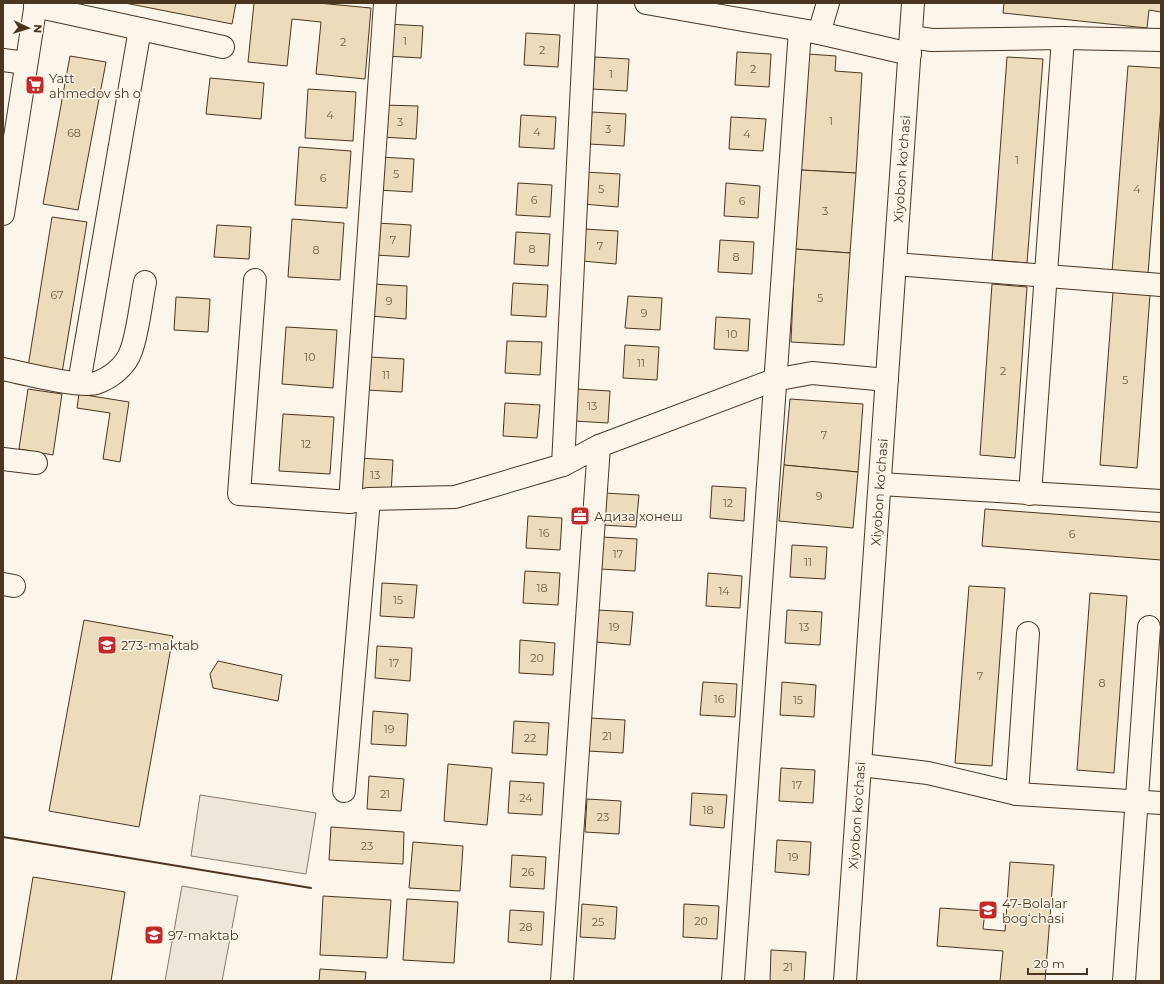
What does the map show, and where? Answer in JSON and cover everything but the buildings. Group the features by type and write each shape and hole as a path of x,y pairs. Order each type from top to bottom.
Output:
{"street":[{"path":"344,791 385,3"},
{"path":"563,466 586,3"},
{"path":"646,3 718,9 809,32 910,46 932,40 1063,38 1161,40"},
{"path":"733,981 774,380 809,32 828,3"},
{"name":"Xiyobon ko'chasi","path":"845,981 913,3"},
{"path":"3,214 35,5 223,47"},
{"path":"79,384 140,29"},
{"path":"1030,494 1063,38"},
{"path":"3,60 26,64"},
{"path":"895,264 1161,285"},
{"path":"255,280 239,494 360,501 455,497 563,466 599,446 774,380 812,374 887,380"},
{"path":"3,369 79,384 95,383 110,377 121,366 131,352 145,282"},
{"path":"562,981 599,446"},
{"path":"3,459 36,463"},
{"path":"880,484 1161,501"},
{"path":"1124,981 1138,801 1149,627"},
{"path":"1017,794 1028,633"},
{"path":"860,764 928,773 1017,794 1161,803"}],"shaded area":[{"path":"200,795 316,813 306,874 191,856"},
{"path":"182,886 238,896 222,981 165,981"}],"wall":[{"path":"3,837 311,888"}],"place":[{"name":"Yatt ahmedov sh o","path":"35,85"},
{"name":"Адиза хонеш","path":"580,516"},
{"name":"273-maktab","path":"107,645"},
{"name":"47-Bolalar bogʻchasi","path":"988,910"},
{"name":"97-maktab","path":"154,935"}]}
